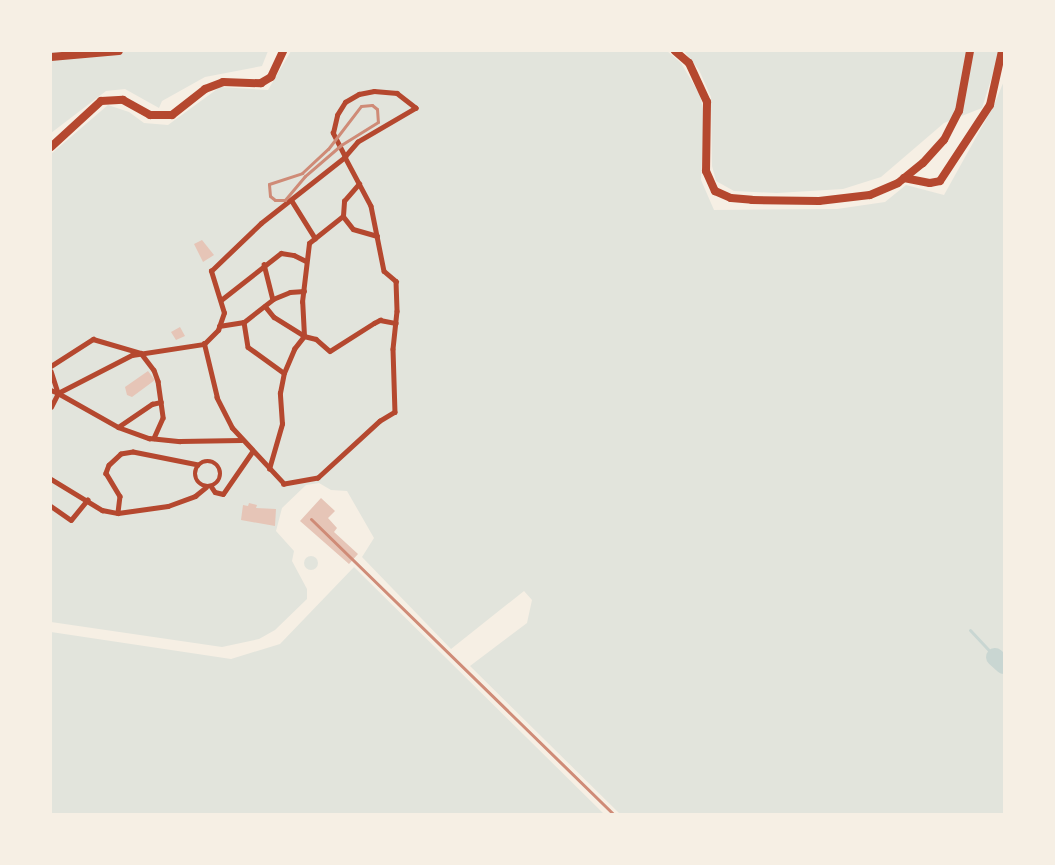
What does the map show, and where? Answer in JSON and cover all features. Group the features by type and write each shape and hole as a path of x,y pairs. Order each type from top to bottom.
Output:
{"street":[{"path":"51,57 119,51"},
{"path":"51,147 101,101 123,100 150,115 172,115 205,88 223,82 261,83 271,77 282,51"},
{"path":"675,51 689,63 707,102 706,170 710,184 722,195 752,200 846,199 870,195 904,178 944,140 959,111 970,51"},
{"path":"904,178 930,183 940,181 990,105 1002,51"},
{"path":"51,407 58,393 113,363 141,353 204,344 219,326 224,313 211,271 262,223 292,202 345,158 358,142 416,108 397,93 359,94 345,102 337,115 333,133 345,158 371,206 384,271 396,281 396,323 393,349 395,412 380,421 318,478 284,484 241,440 217,398 204,344"},
{"path":"359,184 344,201 344,216 353,229 377,236"},
{"path":"292,202 315,238"},
{"path":"269,470 282,424 280,393 284,373 294,348 304,336 304,291 309,244 344,216"},
{"path":"220,300 243,284 264,264 281,253 294,255 306,262"},
{"path":"264,264 273,299"},
{"path":"219,326 244,322 273,299 290,292 304,291"},
{"path":"265,306 274,317 304,336 316,339 330,351 380,320 396,323"},
{"path":"244,322 248,347 284,373"},
{"path":"51,366 94,339 141,353 154,370 161,402 161,427 154,438"},
{"path":"51,371 58,393"},
{"path":"51,390 118,426 154,438 241,440"},
{"path":"118,426 152,404 161,402"},
{"path":"51,479 102,510 118,513 168,506 195,496 221,477 218,464 205,461 198,465 164,456 148,457 133,452 121,454 109,465 106,473 120,496 118,513"},
{"path":"198,465 195,477 215,492 223,494 252,452"},
{"path":"51,506 71,520 87,500"}],"shaded area":[{"path":"51,51 268,51 262,66 205,77 162,101 159,108 125,89 106,91 51,133"},
{"path":"291,51 667,51 681,63 700,95 704,114 701,180 714,210 837,209 885,202 906,185 944,195 994,105 1004,81 1004,814 620,814 470,666 527,623 532,600 524,591 451,649 362,557 374,538 347,491 331,490 319,483 306,485 282,508 276,531 294,551 292,561 307,589 307,599 275,630 259,639 222,647 51,622 51,154 108,105 129,112 144,123 168,125 220,87 268,90"},
{"path":"684,51 1000,51 982,108 944,123 881,177 843,189 777,193 734,191 716,181 712,166 711,97 699,70"},
{"path":"311,556 316,558 318,563 316,568 311,570 306,568 304,563 306,558"},
{"path":"354,567 604,814 51,814 51,632 231,659 280,644"}],"building":[{"path":"202,240 214,255 203,262 194,244"},
{"path":"180,327 185,336 176,340 171,332"},
{"path":"148,371 155,380 132,397 127,395 125,387"},
{"path":"321,498 335,511 328,518 337,528 334,532 358,554 349,564 300,521"},
{"path":"249,503 257,505 256,508 276,509 275,526 241,520 243,505 248,506"}],"waterway":[{"path":"970,630 995,657"},
{"path":"995,657 1004,665"}],"railway":[{"path":"372,105 377,109 378,122 341,145 305,176 285,200 275,200 270,196 269,184 302,173 328,149 361,106 372,105"},
{"path":"311,519 613,814"}]}
